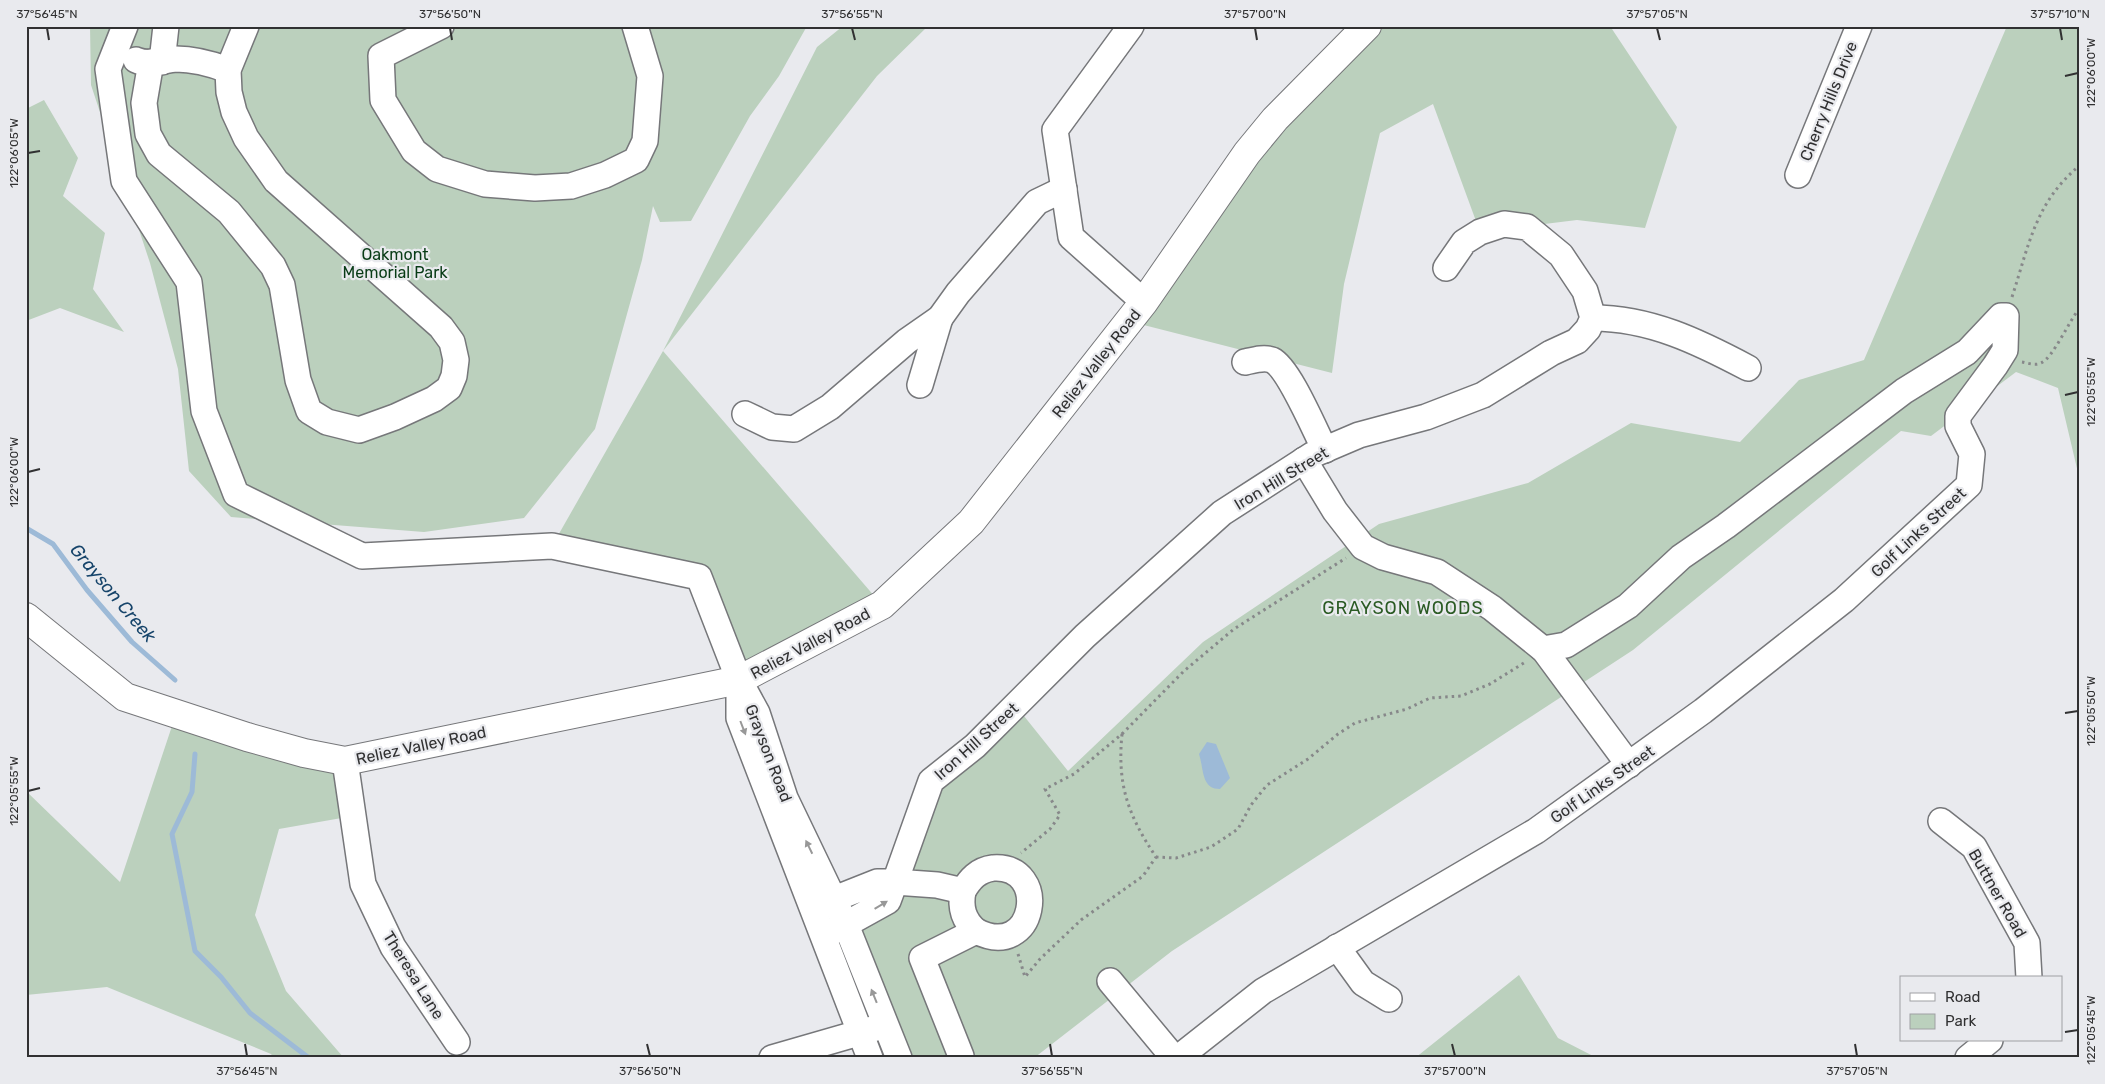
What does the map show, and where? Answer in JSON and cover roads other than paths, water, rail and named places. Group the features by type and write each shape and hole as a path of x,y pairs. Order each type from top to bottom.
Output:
{"main road":[{"name":"Reliez Valley Road","path":"26,617 125,697 257,740 304,753 345,761 739,680 882,605 971,522 1144,302 1247,153 1275,119 1367,26"}],"street":[{"path":"125,26 108,69 124,181 189,282 204,411 236,494 362,556 552,546 699,576 739,680"},
{"path":"166,26 144,102 148,134 159,154 205,190 229,212 273,266 282,284 298,380 309,411 327,422 358,430 434,399 449,388 454,376 456,360 452,342 440,327 276,181 246,138 234,112 229,92 228,70 246,26"},
{"path":"441,26 381,56 383,100 388,111 414,152 437,168 485,184 535,188 571,186 605,175 636,160 645,141 650,76 635,26"},
{"path":"1131,26 1056,130 1071,237 1144,302"},
{"name":"Cherry Hills Drive","path":"1798,175 1859,26"},
{"path":"116,51 140,62 175,59 210,64 228,70"},
{"path":"920,385 940,318 958,293 1037,202 1064,188"},
{"path":"1446,268 1464,242 1480,232 1504,224 1527,226 1561,255 1585,291 1593,318 1637,321 1699,342 1748,368"},
{"name":"Golf Links Street","path":"1176,1058 1263,991 1536,831 1704,711 1844,600 1895,555 1969,485 1972,454 1958,426 1958,416 2005,350 2006,316 2001,316 1968,352 1904,391 1726,526 1681,557 1628,606 1566,645 1544,650"},
{"path":"745,414 772,427 794,429 830,407 907,341 940,318"},
{"name":"Iron Hill Street","path":"823,937 888,901 931,780 975,746 1092,630 1222,513 1315,455 1359,435 1426,417 1483,395 1551,353 1577,341 1588,329 1593,318"},
{"path":"1245,362 1270,359 1278,364 1288,376 1335,511 1363,547 1383,557 1437,572 1492,608 1544,650 1629,765"},
{"name":"Grayson Road","path":"739,680 757,713 785,798 846,925 899,1058"},
{"name":"Grayson Road","path":"739,680 739,718 810,908 870,1058"},
{"name":"Theresa Lane","path":"345,761 363,884 393,946 457,1042"},
{"name":"Buttner Road","path":"1941,821 1974,847 2027,943 2029,976"},
{"path":"996,868 1011,872 1024,883 1030,904 1025,922 1012,934 992,937 976,931 963,915 963,891 968,883 982,871 996,868"},
{"path":"810,908 877,882 937,885 963,891"},
{"path":"961,1056 922,958 976,931"},
{"path":"1337,947 1363,982 1389,999"},
{"path":"1110,981 1176,1058"},
{"path":"772,1058 886,1025"},
{"path":"1968,1058 1988,1042"}],"water":[{"path":"1207,742 1216,744 1230,778 1220,789 1209,786 1204,777 1199,754"}],"waterway":[{"name":"Grayson Creek","path":"26,528 53,544 87,590 132,642 175,680"},
{"name":"Grayson Creek","path":"195,754 192,792 172,834 195,951 221,977 250,1013 309,1058"}],"district":[{"name":"GRAYSON WOODS","path":"1403,608"}],"park label":[{"name":"Oakmont Memorial Park","path":"395,263"}]}
